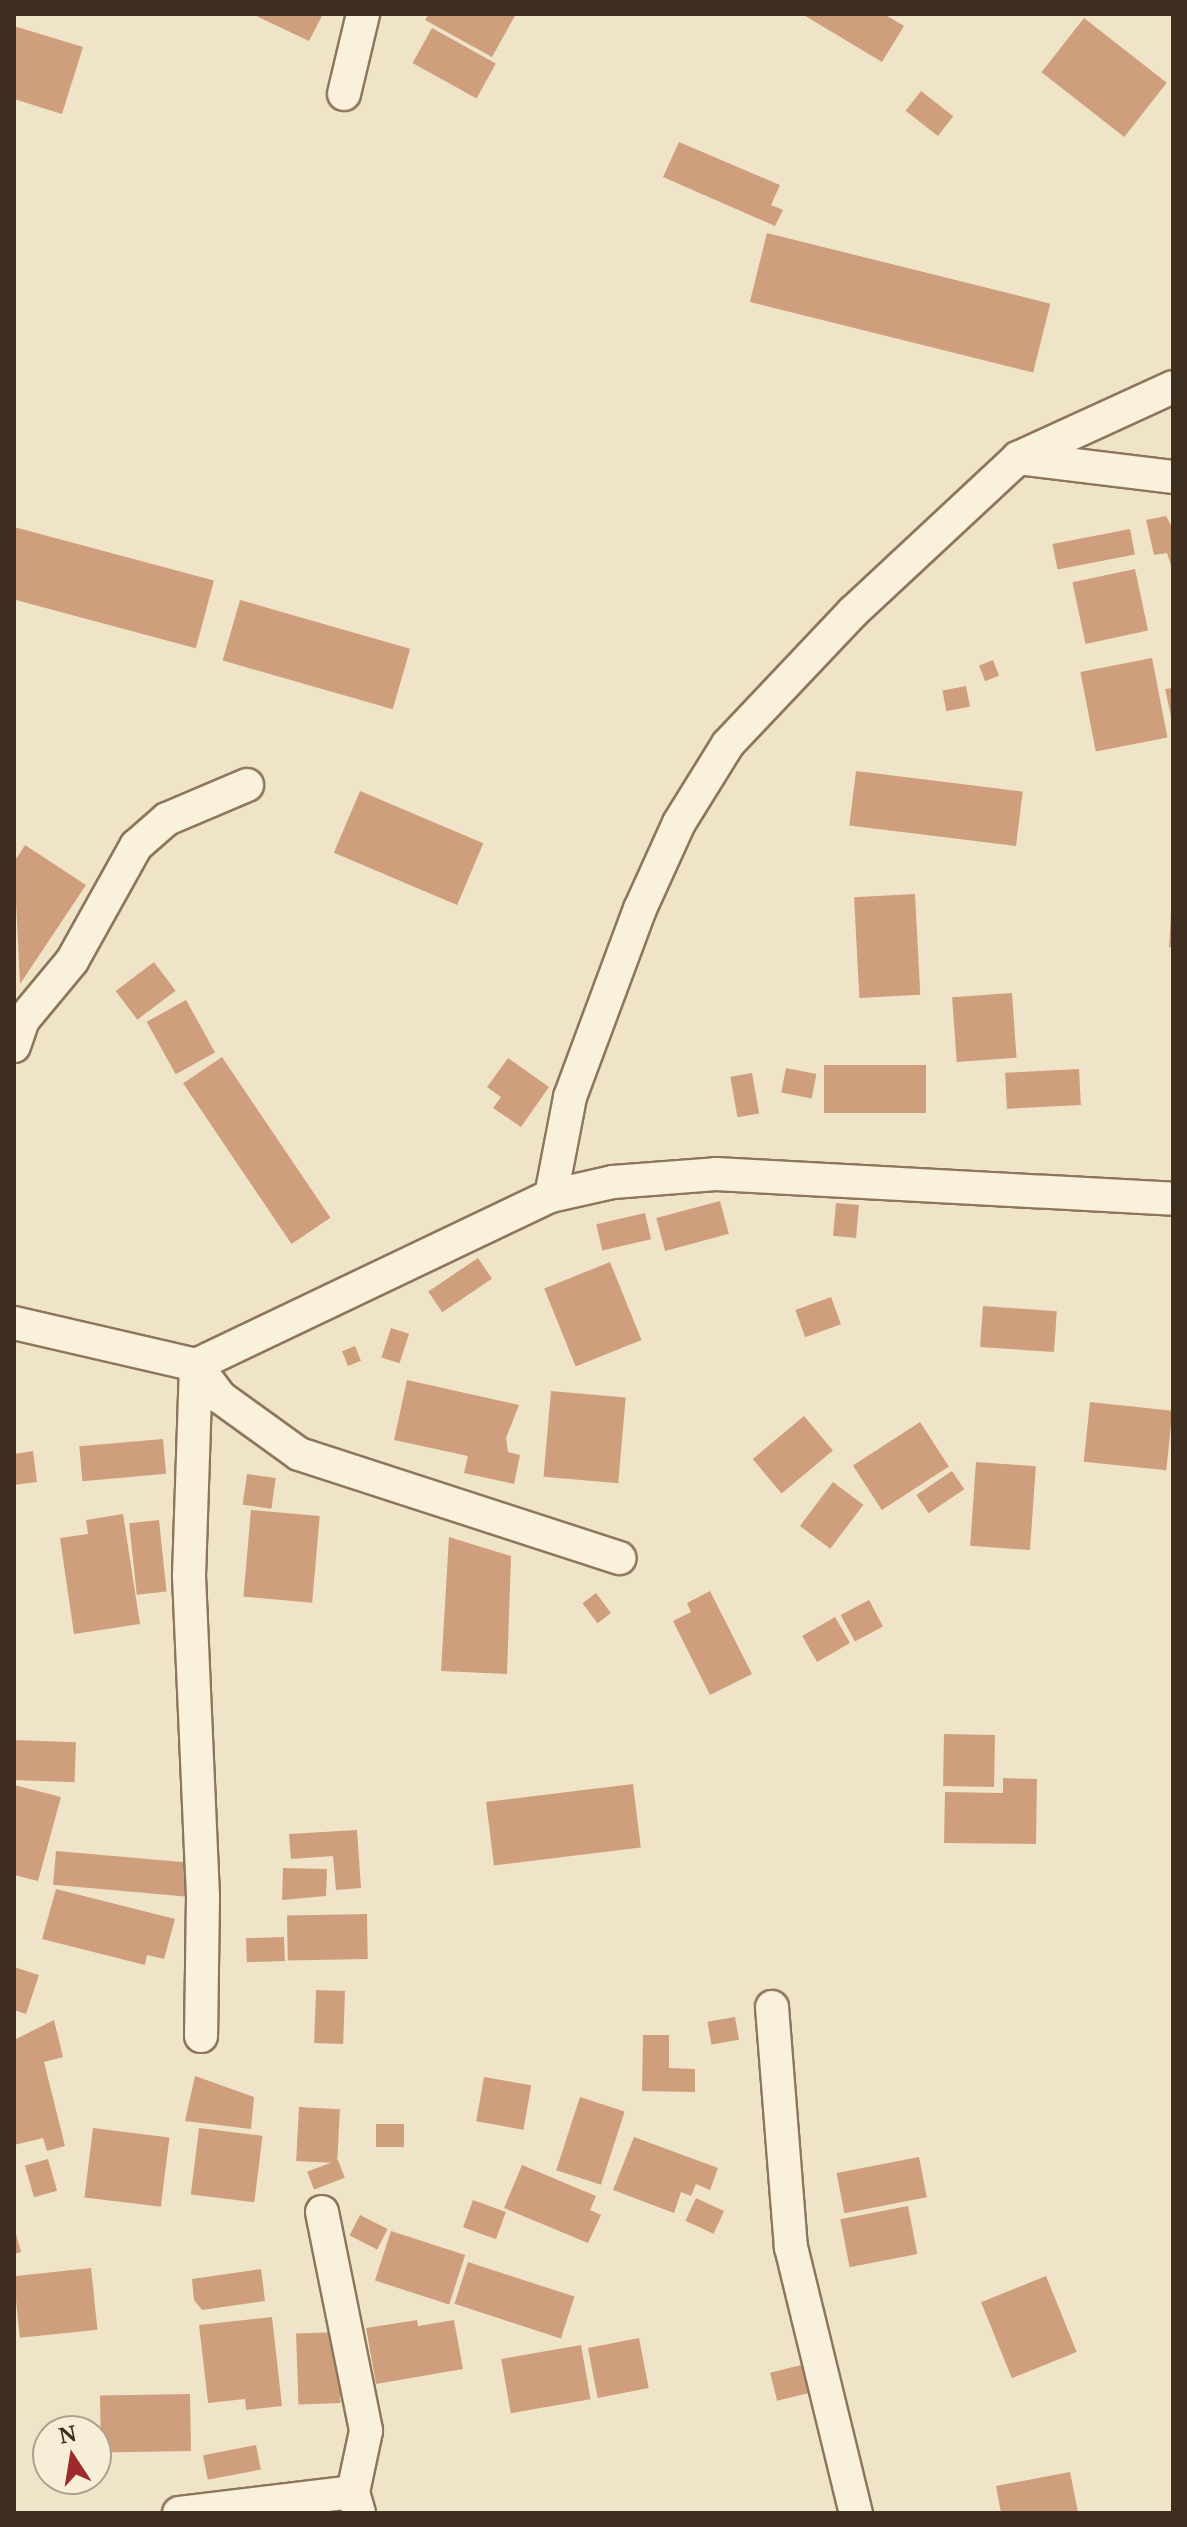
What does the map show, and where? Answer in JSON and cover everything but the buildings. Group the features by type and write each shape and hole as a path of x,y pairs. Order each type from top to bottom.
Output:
{"street":[{"path":"344,94 363,14"},
{"path":"551,1196 570,1097 635,922 679,823 728,744 853,612 1018,458 1173,387"},
{"path":"1018,458 1173,477"},
{"path":"14,1046 23,1020 72,961 136,846 167,819 247,785"},
{"path":"14,1323 196,1365 551,1196 716,1174 1173,1199"},
{"path":"196,1365 220,1397 299,1454 620,1558"},
{"path":"196,1365 189,1576 203,1881 201,2036"},
{"path":"772,2007 791,2247 856,2513"},
{"path":"179,2513 356,2503 366,2431 322,2212"}]}
